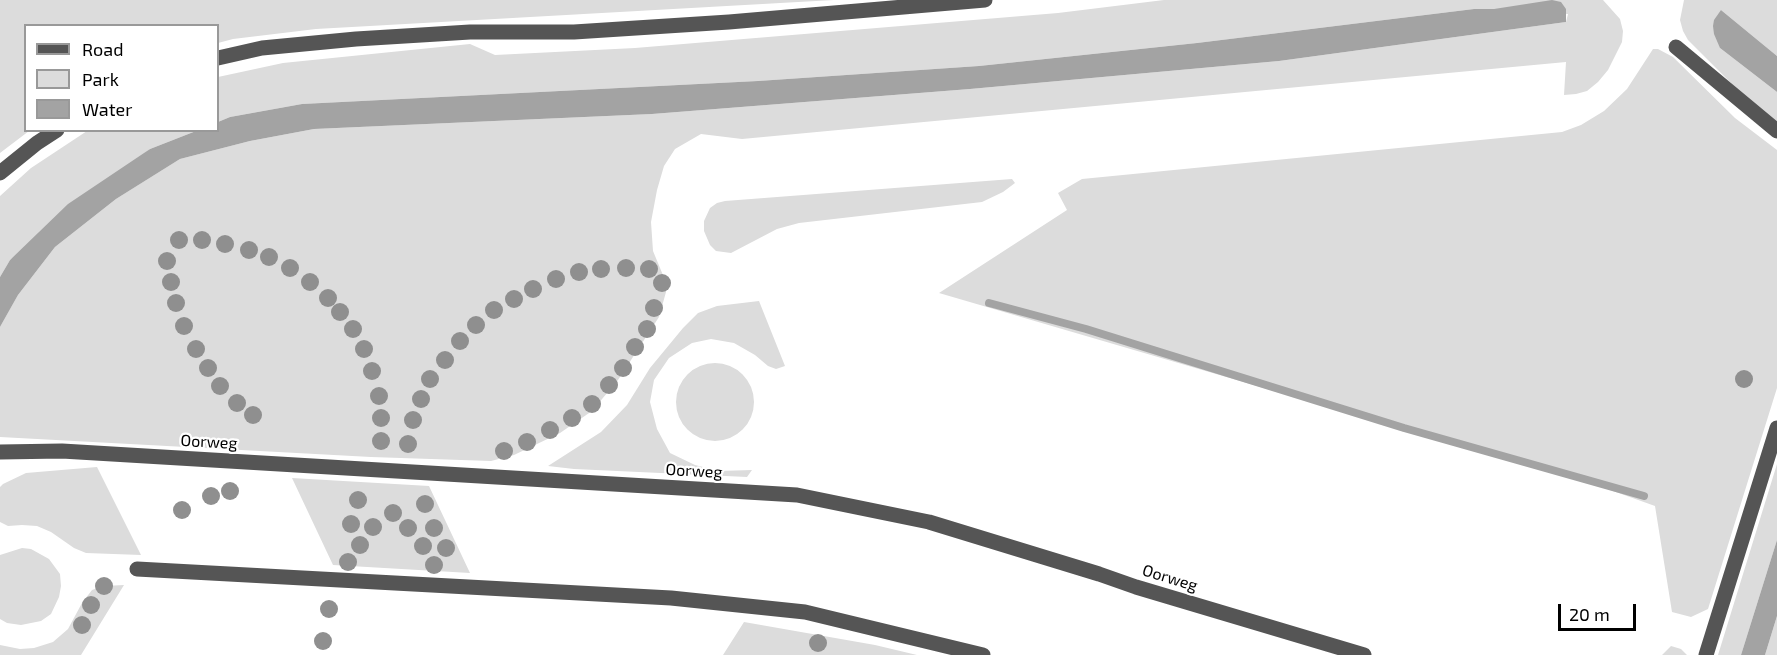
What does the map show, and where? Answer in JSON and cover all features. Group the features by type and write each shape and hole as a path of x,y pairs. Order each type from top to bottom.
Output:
{"street":[{"path":"219,58 262,48 356,39 470,32 574,33 985,0"},
{"path":"1676,47 1777,131"},
{"path":"0,173 54,132"},
{"path":"1706,655 1777,428"},
{"name":"Oorweg","path":"0,452 74,452 797,495 928,522 1364,655"},
{"path":"136,569 671,598 805,612 983,655"}],"green space":[{"path":"0,0 834,0 316,29 219,43 219,24 24,24 24,132 28,132 0,153"},
{"path":"1164,0 1603,0 1620,19 1623,31 1622,42 1608,70 1587,91 1576,94 1564,95 1566,62 742,139 701,134 675,149 664,166 657,190 651,222 653,251 665,280 666,292 659,317 618,380 592,411 560,433 514,455 491,461 371,457 0,437 0,327 18,295 55,247 116,199 180,159 250,141 314,129 652,114 970,89 1279,61 1566,22 1568,14 1474,9 1197,43 979,66 758,81 302,104 230,117 219,122 219,77 283,63 470,44 495,55 635,48 1058,13"},
{"path":"1684,0 1777,0 1777,56 1721,10 1720,48 1777,92 1777,122 1743,95 1688,40 1680,20"},
{"path":"1653,49 1658,49 1673,57 1735,118 1777,150 1777,388 1708,609 1691,617 1672,612 1655,506 1599,486 939,293 1067,210 1058,193 1082,179 1562,132 1581,125 1604,111 1627,89"},
{"path":"85,132 193,132 150,149 10,260 0,277 0,196 31,168"},
{"path":"1012,179 1015,183 1003,192 982,202 799,223 777,229 731,253 716,251 710,245 704,231 704,221 710,208 725,201"},
{"path":"759,301 785,366 776,369 768,366 755,355 734,343 711,339 692,343 669,358 654,380 650,402 657,429 670,453 695,465 719,471 752,470 747,477 548,466 601,432 627,405 650,368 698,313 717,306"},
{"path":"715,363 730,366 747,380 754,402 751,417 737,434 715,441 700,438 683,424 676,402 679,387 693,370"},
{"path":"1777,464 1777,540 1741,655 1718,655"},
{"path":"97,467 141,555 86,553 37,526 8,526 0,522 0,487 3,484 26,473"},
{"path":"292,478 429,486 470,573 333,565"},
{"path":"22,548 31,549 49,559 60,574 61,586 59,597 51,614 41,621 21,625 7,623 0,619 0,555"},
{"path":"124,585 81,655 0,655 0,645 20,649 34,648 53,642 68,629 92,590 104,586"},
{"path":"1777,616 1777,655 1765,655"},
{"path":"744,622 875,645 917,655 723,655"},
{"path":"1671,646 1681,649 1687,655 1662,655"}],"water":[{"path":"1552,0 1561,2 1566,9 1566,22 1279,61 970,89 652,114 314,129 250,141 180,159 116,199 55,247 18,295 0,327 0,277 10,260 68,204 150,149 193,132 219,132 219,122 230,117 302,104 758,81 979,66 1197,43 1474,9 1494,9"},
{"path":"1721,10 1777,56 1777,92 1720,48 1713,26"},
{"path":"1777,540 1777,616 1765,655 1741,655"}],"waterway":[{"path":"989,303 1086,329 1404,428 1644,496"}]}
